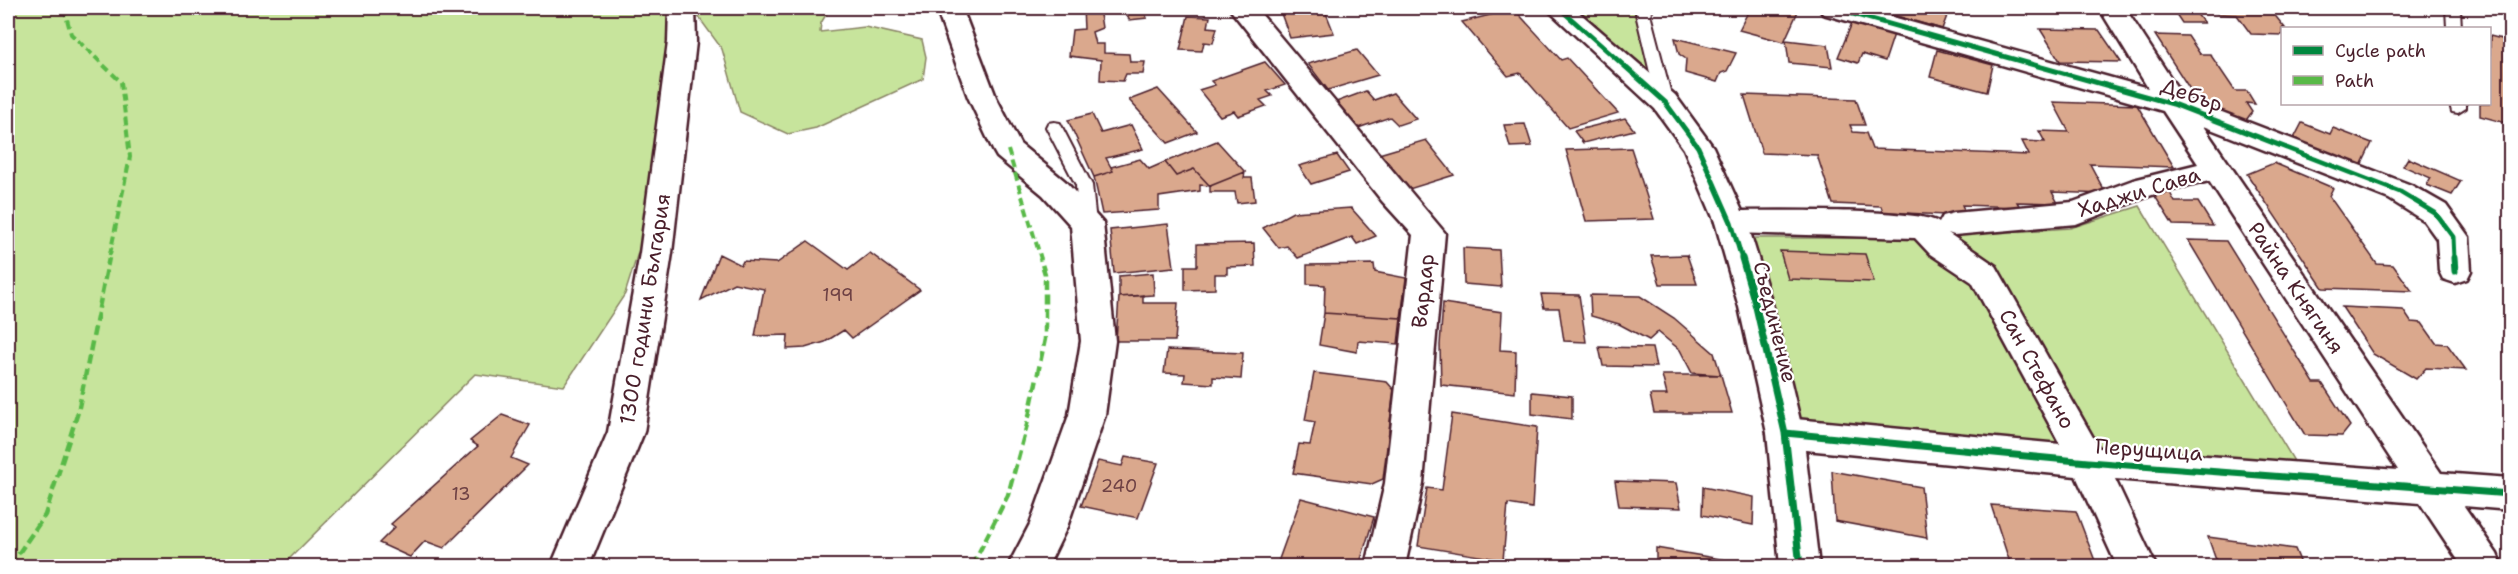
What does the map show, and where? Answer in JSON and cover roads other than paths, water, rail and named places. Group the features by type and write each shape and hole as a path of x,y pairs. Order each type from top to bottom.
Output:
{"street":[{"name":"1300 години България","path":"570,567 626,432 656,253 682,42 682,8"},
{"path":"949,8 982,97 1008,150 1054,188 1088,223 1098,341 1087,415 1048,527 1028,567"},
{"name":"Вардар","path":"1242,8 1394,194 1429,233 1404,483 1386,567"},
{"name":"Съединение","path":"1559,8 1665,102 1698,147 1731,222 1756,307 1785,433 1800,567"},
{"name":"Дебър","path":"1832,8 2173,104 2400,192 2435,213 2454,237 2455,271"},
{"name":"Райна Княгиня","path":"2112,8 2173,104 2482,567"},
{"name":"Хаджи Сава","path":"1731,222 1939,226 2076,213 2144,187 2217,169"},
{"name":"Сан Стефано","path":"1939,226 1941,246 1984,274 2088,462 2136,567"},
{"name":"Перущица","path":"1785,433 2088,462 2511,494"}],"lane":[{"path":"1646,8 1643,14 1665,102"},
{"path":"2453,8 2454,27"},
{"path":"1054,127 1084,185 1088,223"}]}
